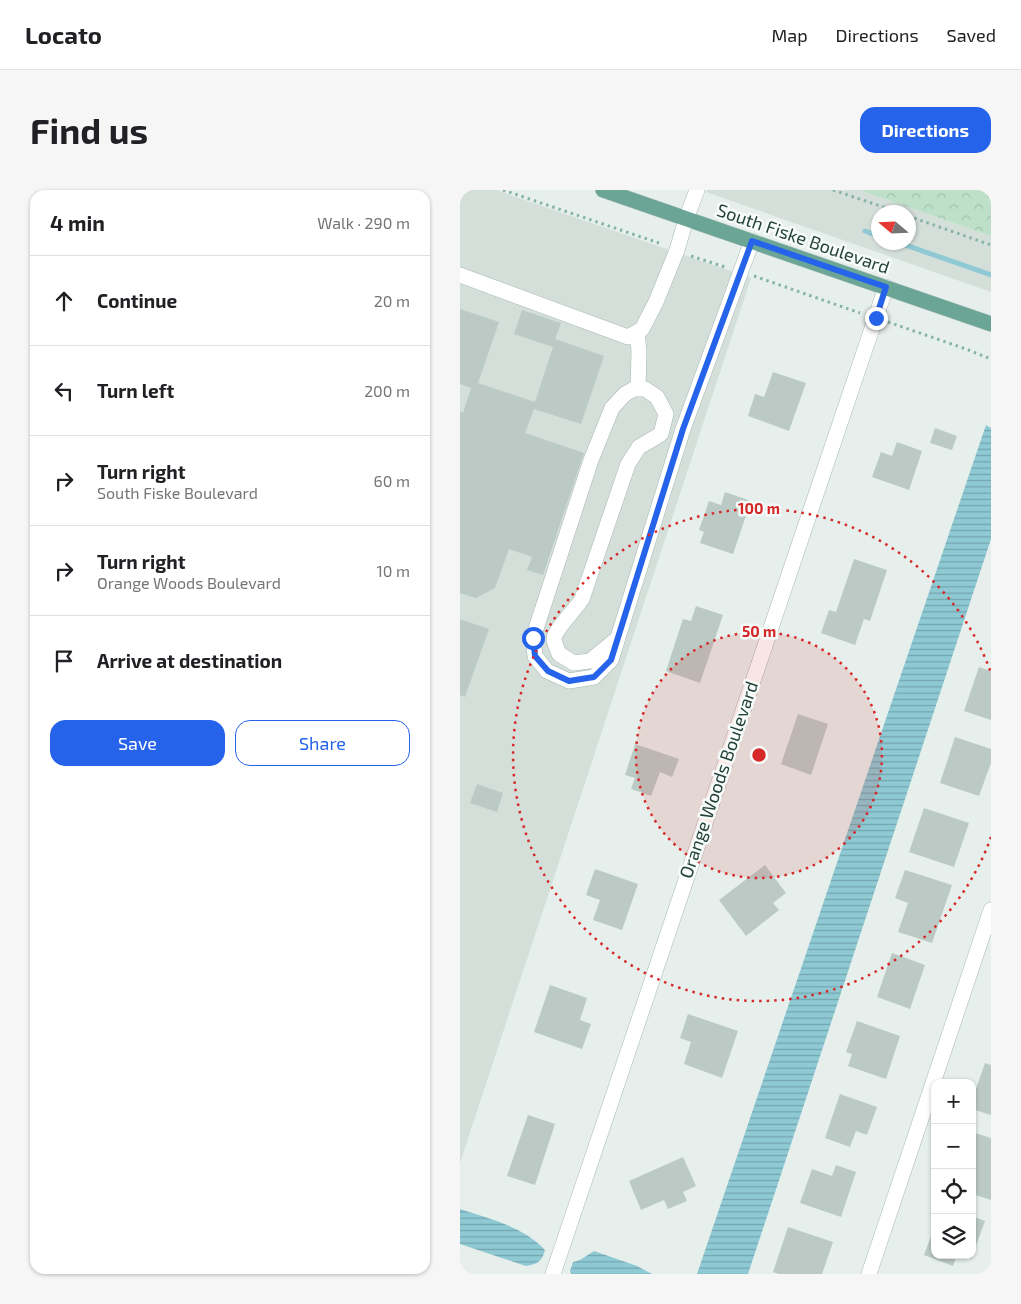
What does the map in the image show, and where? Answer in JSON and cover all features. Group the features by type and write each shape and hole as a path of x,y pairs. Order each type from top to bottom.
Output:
{"main road":[{"name":"South Fiske Boulevard","path":"603,190 991,324"}],"street":[{"path":"460,275 628,337 642,328 656,302 677,250 697,190"},
{"path":"618,638 590,661 574,663 559,654 554,639 558,628 574,612 582,599 628,464 639,447 662,434 666,414 657,397 644,389 634,389 625,394 612,408 591,460 533,638 535,656 548,671 569,681 594,677 611,660 618,638 683,429 752,241"},
{"name":"Orange Woods Boulevard","path":"553,1274 886,287"},
{"path":"637,332 639,350 638,389"},
{"path":"869,1274 991,910"}],"path":[{"path":"503,190 659,243"},
{"path":"833,190 877,205"},
{"path":"916,219 991,245"},
{"path":"690,256 728,269"},
{"path":"751,276 860,313"},
{"path":"888,322 966,348 991,359"}],"shaded area":[{"path":"460,190 496,190 751,278 460,1163"},
{"path":"707,190 859,190 902,205 871,205 871,250 706,192"},
{"path":"916,210 991,236 991,292 871,250 916,250"}],"green space":[{"path":"859,190 991,190 991,236 916,210 916,205 902,205"}],"water":[{"path":"986,425 991,428 991,539 748,1274 697,1274"},
{"path":"460,1209 505,1224 527,1235 545,1250 541,1260 526,1266 460,1244"},
{"path":"594,1251 637,1266 652,1274 571,1274 573,1262"}],"building":[{"path":"460,309 499,322 478,383 535,402 553,347 514,334 522,310 561,323 555,339 604,356 581,424 534,409 525,433 584,453 543,575 527,570 532,557 509,549 495,588 476,598 460,593 460,411 463,413 471,388 460,384"},
{"path":"773,372 806,383 789,431 748,416 755,394 764,397"},
{"path":"935,428 957,436 952,450 930,443"},
{"path":"897,442 922,451 909,490 872,477 881,452 892,456"},
{"path":"725,492 751,501 733,554 700,543 704,532 699,530 709,501 721,505"},
{"path":"854,559 887,570 870,621 864,619 855,645 821,633 829,610 836,612"},
{"path":"696,606 723,615 700,683 666,671 683,619 691,621"},
{"path":"460,619 489,629 465,697 460,695"},
{"path":"979,667 991,671 991,720 964,711"},
{"path":"798,714 828,724 811,775 781,764"},
{"path":"955,737 991,749 991,763 979,796 940,783"},
{"path":"635,744 679,759 672,777 660,772 651,796 631,789 635,778 625,775"},
{"path":"477,784 503,793 497,812 470,803"},
{"path":"924,808 969,823 954,867 909,852"},
{"path":"765,865 786,893 773,903 779,910 746,936 719,900"},
{"path":"595,869 638,884 622,930 593,920 600,900 586,895"},
{"path":"905,870 952,885 932,943 898,932 908,903 895,898"},
{"path":"892,953 925,965 910,1009 877,997"},
{"path":"550,985 587,998 580,1020 591,1024 582,1049 534,1032"},
{"path":"688,1014 738,1031 722,1078 684,1064 691,1042 680,1038"},
{"path":"857,1021 900,1036 886,1079 848,1066 852,1054 846,1052"},
{"path":"985,1063 991,1065 991,1115 976,1110 976,1089"},
{"path":"840,1094 877,1107 867,1135 856,1131 850,1147 825,1138"},
{"path":"528,1115 555,1124 535,1185 507,1176"},
{"path":"976,1133 991,1138 991,1200 976,1195"},
{"path":"683,1157 696,1186 683,1192 687,1201 668,1209 664,1200 641,1210 629,1181"},
{"path":"836,1165 856,1172 841,1217 800,1203 812,1169 832,1176"},
{"path":"976,1218 985,1221 976,1245"},
{"path":"788,1227 833,1242 822,1274 779,1274 773,1272"},
{"path":"931,1237 931,1258 924,1255"},
{"path":"935,1259 956,1259 953,1266"}],"waterway":[{"path":"865,231 871,233"},
{"path":"916,249 991,275"}],"route":[{"path":"533,638 535,656 548,671 569,681 594,677 611,660 683,429 752,241 886,287 876,318"}]}
